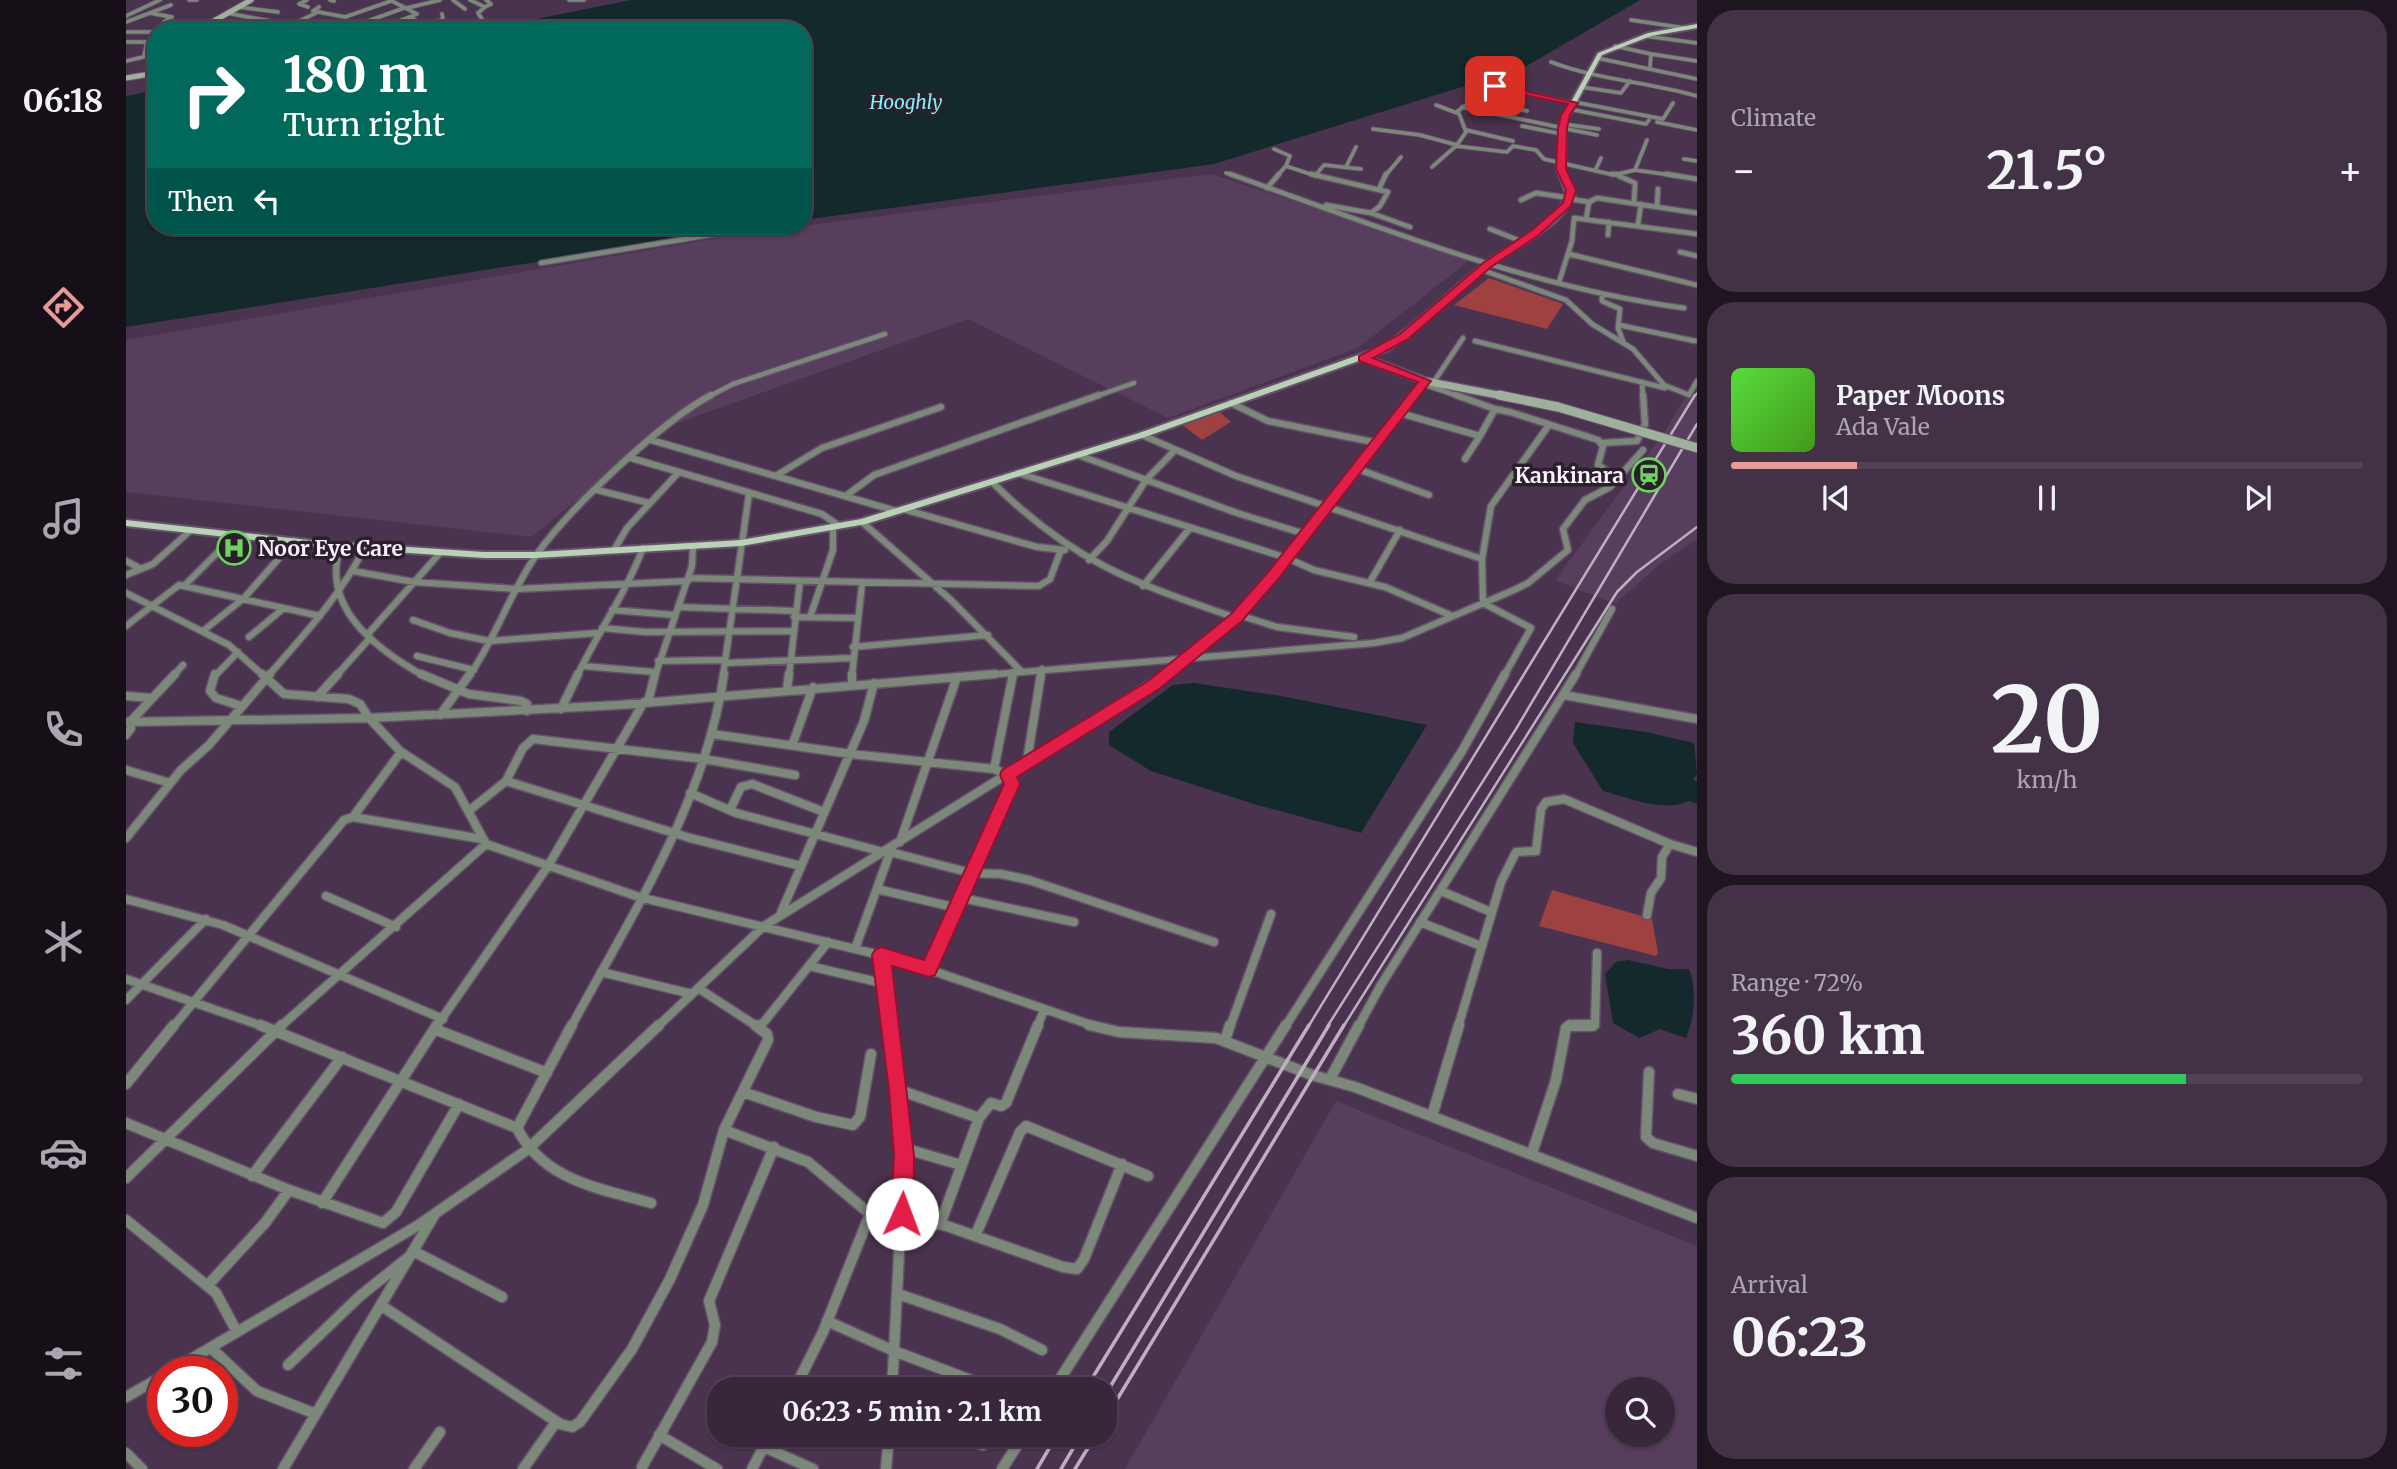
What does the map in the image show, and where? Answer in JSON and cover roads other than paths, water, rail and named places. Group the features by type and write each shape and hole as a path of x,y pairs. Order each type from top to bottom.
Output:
{"main road":[{"path":"213,21 250,0"},
{"path":"126,523 440,553 536,555 741,543 862,522 1142,435 1364,358 1404,336 1484,267 1523,242 1559,213 1570,198 1571,190 1561,163 1563,128 1597,58 1615,46 1645,36 1692,28"},
{"path":"126,78 147,74"},
{"path":"1364,358 1427,382 1558,407 1697,448"}],"street":[{"path":"126,16 160,0"},
{"path":"189,0 197,0"},
{"path":"307,0 299,4 308,7"},
{"path":"368,21 405,8 440,0"},
{"path":"453,0 465,9"},
{"path":"470,0 485,7"},
{"path":"482,19 478,13 491,4 486,0"},
{"path":"569,0 584,0"},
{"path":"298,21 318,10 345,17 391,1 417,14 399,21"},
{"path":"126,22 171,5"},
{"path":"238,7 278,12"},
{"path":"150,13 172,17 166,21"},
{"path":"227,13 274,21"},
{"path":"435,21 443,19 442,14"},
{"path":"410,17 417,21"},
{"path":"374,19 379,21"},
{"path":"1631,20 1692,28"},
{"path":"126,33 147,32"},
{"path":"1645,36 1697,43"},
{"path":"126,41 147,42 144,56"},
{"path":"1615,46 1697,61"},
{"path":"1650,67 1651,54"},
{"path":"126,61 147,56"},
{"path":"1597,58 1650,67 1662,80 1680,91 1697,96"},
{"path":"1610,78 1618,61"},
{"path":"1551,62 1587,74 1630,81 1684,77 1697,79"},
{"path":"1680,91 1684,77"},
{"path":"1581,87 1621,93 1630,81"},
{"path":"1457,113 1464,105 1485,96 1489,88 1495,86 1646,124 1649,118"},
{"path":"1472,100 1527,111"},
{"path":"1649,118 1665,118 1673,103"},
{"path":"1436,105 1457,113 1466,130 1513,141"},
{"path":"1464,105 1499,112"},
{"path":"1464,105 1597,135"},
{"path":"1572,105 1649,118 1697,130"},
{"path":"1522,127 1599,129"},
{"path":"1373,129 1415,134 1457,145 1507,152"},
{"path":"1432,167 1457,145 1466,130"},
{"path":"1635,170 1647,140"},
{"path":"1507,163 1507,152 1513,146 1520,146 1536,150 1544,159 1619,176 1635,183 1634,203"},
{"path":"1346,167 1356,147"},
{"path":"1267,188 1286,166 1290,156 1274,149"},
{"path":"1378,189 1387,173 1401,158"},
{"path":"1594,171 1601,158"},
{"path":"1684,159 1697,161"},
{"path":"1315,176 1322,165 1360,169"},
{"path":"1286,166 1315,176 1389,193 1371,213"},
{"path":"1619,176 1635,170 1697,178"},
{"path":"1226,173 1484,267 1566,300 1592,324 1623,341 1658,380 1671,389"},
{"path":"1657,206 1658,189"},
{"path":"1521,200 1536,193 1589,202 1597,198 1697,213"},
{"path":"1308,202 1371,213 1410,227"},
{"path":"1586,219 1589,202"},
{"path":"1638,224 1641,204"},
{"path":"1559,213 1574,218 1638,224 1697,234"},
{"path":"1559,282 1569,254 1574,218"},
{"path":"1608,235 1609,222"},
{"path":"1490,229 1523,242"},
{"path":"541,263 710,235"},
{"path":"1680,252 1697,256"},
{"path":"1569,254 1697,285"},
{"path":"1484,267 1559,282 1602,294 1684,308"},
{"path":"1602,294 1602,300 1619,307 1619,325 1623,341"},
{"path":"1619,325 1695,341"},
{"path":"440,715 456,690 474,670 536,555 568,517 651,440 699,402 733,384 886,334"},
{"path":"197,1356 435,1214 527,1150 764,926 1153,685 1191,657 1238,617 1463,338"},
{"path":"1475,341 1689,395 1697,381"},
{"path":"1427,382 1495,409 1601,443 1637,440 1645,424 1642,382"},
{"path":"847,495 874,475 1134,383"},
{"path":"1231,403 1268,421 1378,443"},
{"path":"777,475 822,447 941,407"},
{"path":"1465,459 1495,409"},
{"path":"1402,414 1480,436"},
{"path":"1483,603 1482,559 1491,506 1549,425"},
{"path":"1142,435 1174,452 1236,476 1482,559"},
{"path":"651,440 1037,547 1071,549"},
{"path":"1601,443 1598,465 1617,478"},
{"path":"129,724 369,718 561,709 1374,643 1402,638 1528,583 1566,553 1569,546 1563,533 1565,526 1585,500 1606,489 1643,450"},
{"path":"1089,560 1107,541 1146,480 1174,452"},
{"path":"1078,454 1305,534"},
{"path":"631,458 822,514 835,526 833,550 810,617"},
{"path":"1358,469 1429,495"},
{"path":"614,550 623,533 678,473"},
{"path":"1018,473 1287,558 1314,570 1370,582 1450,615"},
{"path":"992,482 1037,524 1071,549 1143,586 1277,627 1354,637"},
{"path":"597,490 649,503"},
{"path":"517,1128 656,869 704,759 720,696 749,494"},
{"path":"862,522 988,635 1017,671"},
{"path":"1143,586 1190,528"},
{"path":"126,575 153,564 191,530"},
{"path":"1370,582 1399,530"},
{"path":"185,585 235,535"},
{"path":"204,631 244,597 294,541"},
{"path":"341,545 335,568 338,593 368,637 409,668 456,690 522,701 527,704 527,711"},
{"path":"126,838 130,825 229,720 320,616 353,571 365,547"},
{"path":"322,1203 403,1082 416,1056 437,1030 548,866 646,702 654,672 688,579 693,547"},
{"path":"561,709 600,630 630,582 643,548"},
{"path":"353,571 414,582 517,589 736,577 862,584 1044,585 1050,579 1061,550"},
{"path":"317,696 440,553"},
{"path":"126,561 141,569"},
{"path":"788,689 794,614 800,581"},
{"path":"852,684 853,647 862,584"},
{"path":"126,626 176,586 185,585 320,616"},
{"path":"127,594 204,631 238,652 284,694 356,701 401,752 450,782 470,810 484,842"},
{"path":"1061,1377 1462,751 1531,628 1483,603"},
{"path":"678,607 731,608 810,617 857,618"},
{"path":"249,637 284,608"},
{"path":"1330,1079 1420,922 1591,651 1612,609"},
{"path":"612,610 675,615"},
{"path":"413,620 450,633 489,641 600,630 793,631"},
{"path":"853,647 988,635"},
{"path":"238,652 216,671 210,691 216,698 241,706"},
{"path":"417,656 474,670"},
{"path":"658,661 853,658"},
{"path":"126,735 129,724 183,665"},
{"path":"583,666 654,672"},
{"path":"1027,761 1042,669"},
{"path":"993,769 1017,671"},
{"path":"855,949 957,677"},
{"path":"779,916 851,754 864,721 874,683"},
{"path":"793,743 813,687"},
{"path":"1564,695 1697,719"},
{"path":"126,696 151,698"},
{"path":"712,734 793,743 851,754 993,769 1008,775 1011,791 929,969"},
{"path":"470,810 506,781 523,748 533,739 617,751 704,759 795,775"},
{"path":"126,1084 250,937 341,822 353,817 401,752"},
{"path":"126,770 170,783"},
{"path":"506,781 729,851 801,866"},
{"path":"730,810 741,788 752,784 824,812"},
{"path":"690,793 730,810 815,834 892,848 971,873 1001,874 1029,880 1214,942"},
{"path":"1432,1116 1501,882 1516,852 1536,851 1541,809 1549,800 1563,799 1670,844 1697,852"},
{"path":"353,817 484,842 639,897 881,955 1044,1010 1119,1032 1200,1035 1225,1040 1312,1075 1330,1079 1532,1153 1697,1218"},
{"path":"126,1178 276,1031 396,927 484,842"},
{"path":"1647,915 1651,892 1661,878 1662,857 1670,844"},
{"path":"877,888 957,908"},
{"path":"1441,891 1491,912"},
{"path":"326,896 396,927"},
{"path":"962,898 1074,922"},
{"path":"126,899 206,919 443,1019"},
{"path":"1225,1040 1271,914"},
{"path":"126,1000 206,919"},
{"path":"1420,922 1481,946"},
{"path":"759,1028 828,943"},
{"path":"1532,1153 1556,1080 1566,1028 1572,1025 1593,1027 1595,1024 1597,953"},
{"path":"881,955 899,1090 903,1148 893,1377"},
{"path":"809,966 886,985"},
{"path":"383,1306 566,1427 580,1422 632,1349 688,1242 714,1172 724,1130 768,1040 767,1034 759,1028 695,991 601,972"},
{"path":"126,979 276,1031 517,1128 527,1150 537,1162 559,1174 651,1203"},
{"path":"940,1223 979,1118 991,1102 1001,1105 1006,1103 1044,1010"},
{"path":"437,1030 547,1073"},
{"path":"743,1093 853,1125 860,1117 871,1054"},
{"path":"252,1175 342,1057"},
{"path":"1649,1072 1646,1137 1653,1143 1697,1156"},
{"path":"899,1090 979,1118"},
{"path":"1678,1094 1697,1099"},
{"path":"126,1123 289,1191 378,1223 390,1219 459,1104"},
{"path":"976,1234 1023,1127 1032,1126 1148,1176"},
{"path":"724,1130 808,1162 870,1214 902,1214 940,1223 1063,1267 1077,1269 1122,1164"},
{"path":"642,1467 712,1342 715,1325 709,1301 774,1147"},
{"path":"903,1148 961,1165"},
{"path":"208,1285 289,1191"},
{"path":"283,1469 383,1306 435,1214"},
{"path":"800,1377 827,1321 870,1214"},
{"path":"126,1220 208,1285 225,1306 237,1332"},
{"path":"415,1252 502,1297"},
{"path":"288,1365 367,1290 415,1252"},
{"path":"898,1294 1000,1329 1042,1350"},
{"path":"827,1321 894,1351 963,1377"},
{"path":"211,1348 237,1377 258,1394 273,1402 316,1414"},
{"path":"126,1397 147,1385"},
{"path":"523,1469 556,1422"},
{"path":"414,1469 440,1432"},
{"path":"659,1435 718,1469"},
{"path":"752,1469 764,1447 813,1469"},
{"path":"886,1469 888,1447"},
{"path":"1002,1469 1016,1447"},
{"path":"126,1453 142,1469"}],"water":[{"name":"Hooghly","path":"631,0 1640,0 1523,68 1214,164 812,219 812,21 527,21"},
{"path":"147,92 147,235 706,235 126,327 126,96"},
{"path":"1194,683 1281,696 1427,725 1361,833 1254,804 1151,771 1109,745 1109,732 1173,685"},
{"path":"1575,722 1646,732 1694,743 1697,773 1693,780 1697,782 1697,804 1689,801 1657,805 1603,791 1573,743"},
{"path":"1628,960 1668,969 1689,969 1694,1003 1686,1038 1660,1029 1639,1038 1613,1023 1605,974 1616,962"}],"railway":[{"path":"1694,397 1697,393"},
{"path":"1308,1027 1695,395"},
{"path":"1327,1027 1516,729 1697,424"},
{"path":"1343,1027 1617,592 1637,572 1697,527"},
{"path":"1093,1377 1309,1025"},
{"path":"1116,1377 1329,1025"},
{"path":"1117,1400 1344,1025"},
{"path":"1037,1469 1050,1447"},
{"path":"1061,1469 1074,1447"},
{"path":"1075,1469 1089,1447"}],"place":[{"name":"Kankinara","path":"1649,475"},
{"name":"Noor Eye Care","path":"234,548"}]}
